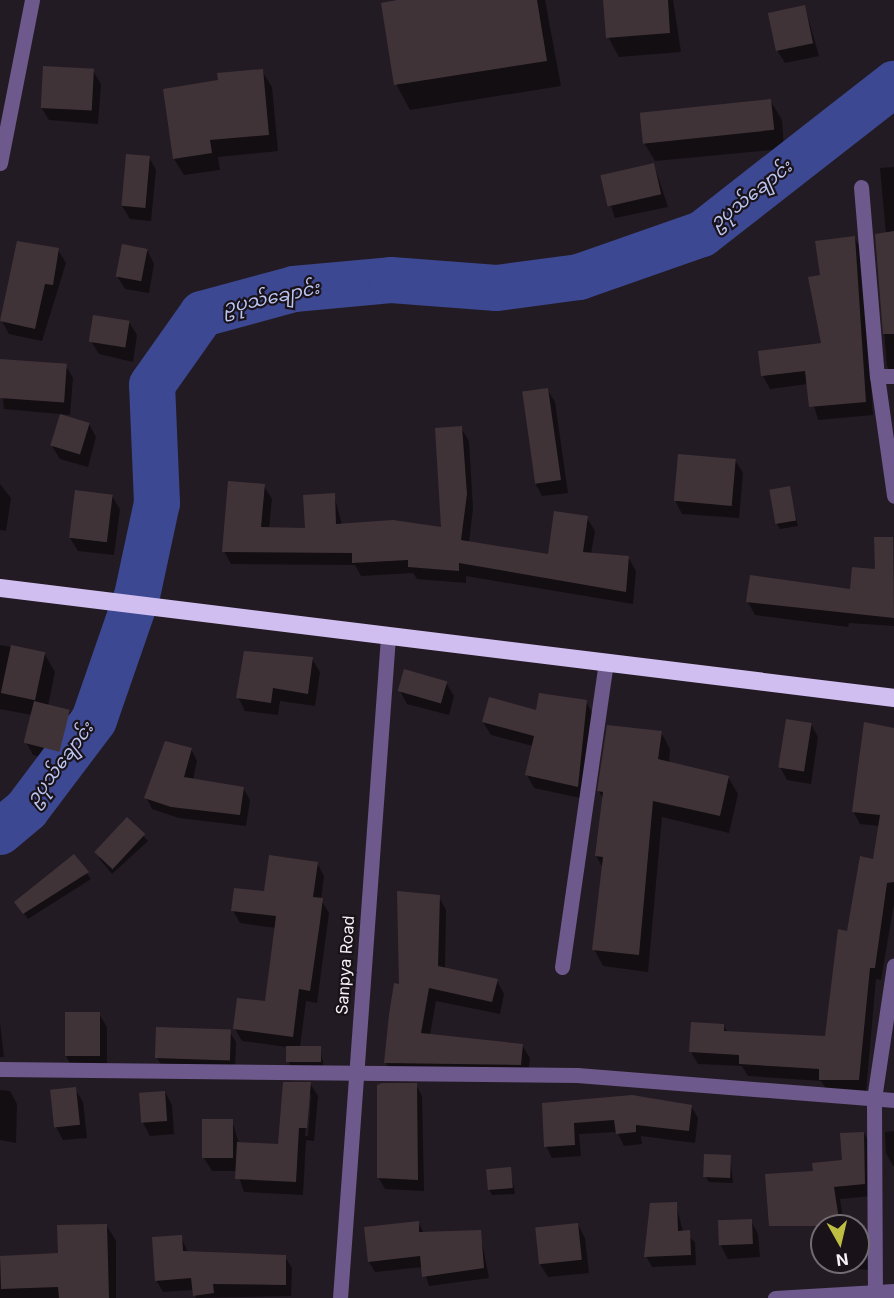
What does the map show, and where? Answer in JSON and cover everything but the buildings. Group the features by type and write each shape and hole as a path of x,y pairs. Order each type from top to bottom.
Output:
{"highway":[{"path":"0,588 253,615 388,636 894,698"}],"street":[{"path":"0,163 32,0"},
{"path":"861,188 876,376 894,496"},
{"path":"876,376 894,376"},
{"name":"Sanpya Road","path":"340,1298 388,636"},
{"path":"562,967 606,661"},
{"path":"875,1295 874,1099 894,965"},
{"path":"0,1070 577,1075 894,1100"},
{"path":"775,1298 875,1295 894,1291"}],"waterway":[{"name":"ဥပုသ်ချောင်း","path":"0,832 27,809 94,720 137,596 157,503 152,385 202,314 294,289 391,280 497,288 579,277 702,234 894,84"}]}
